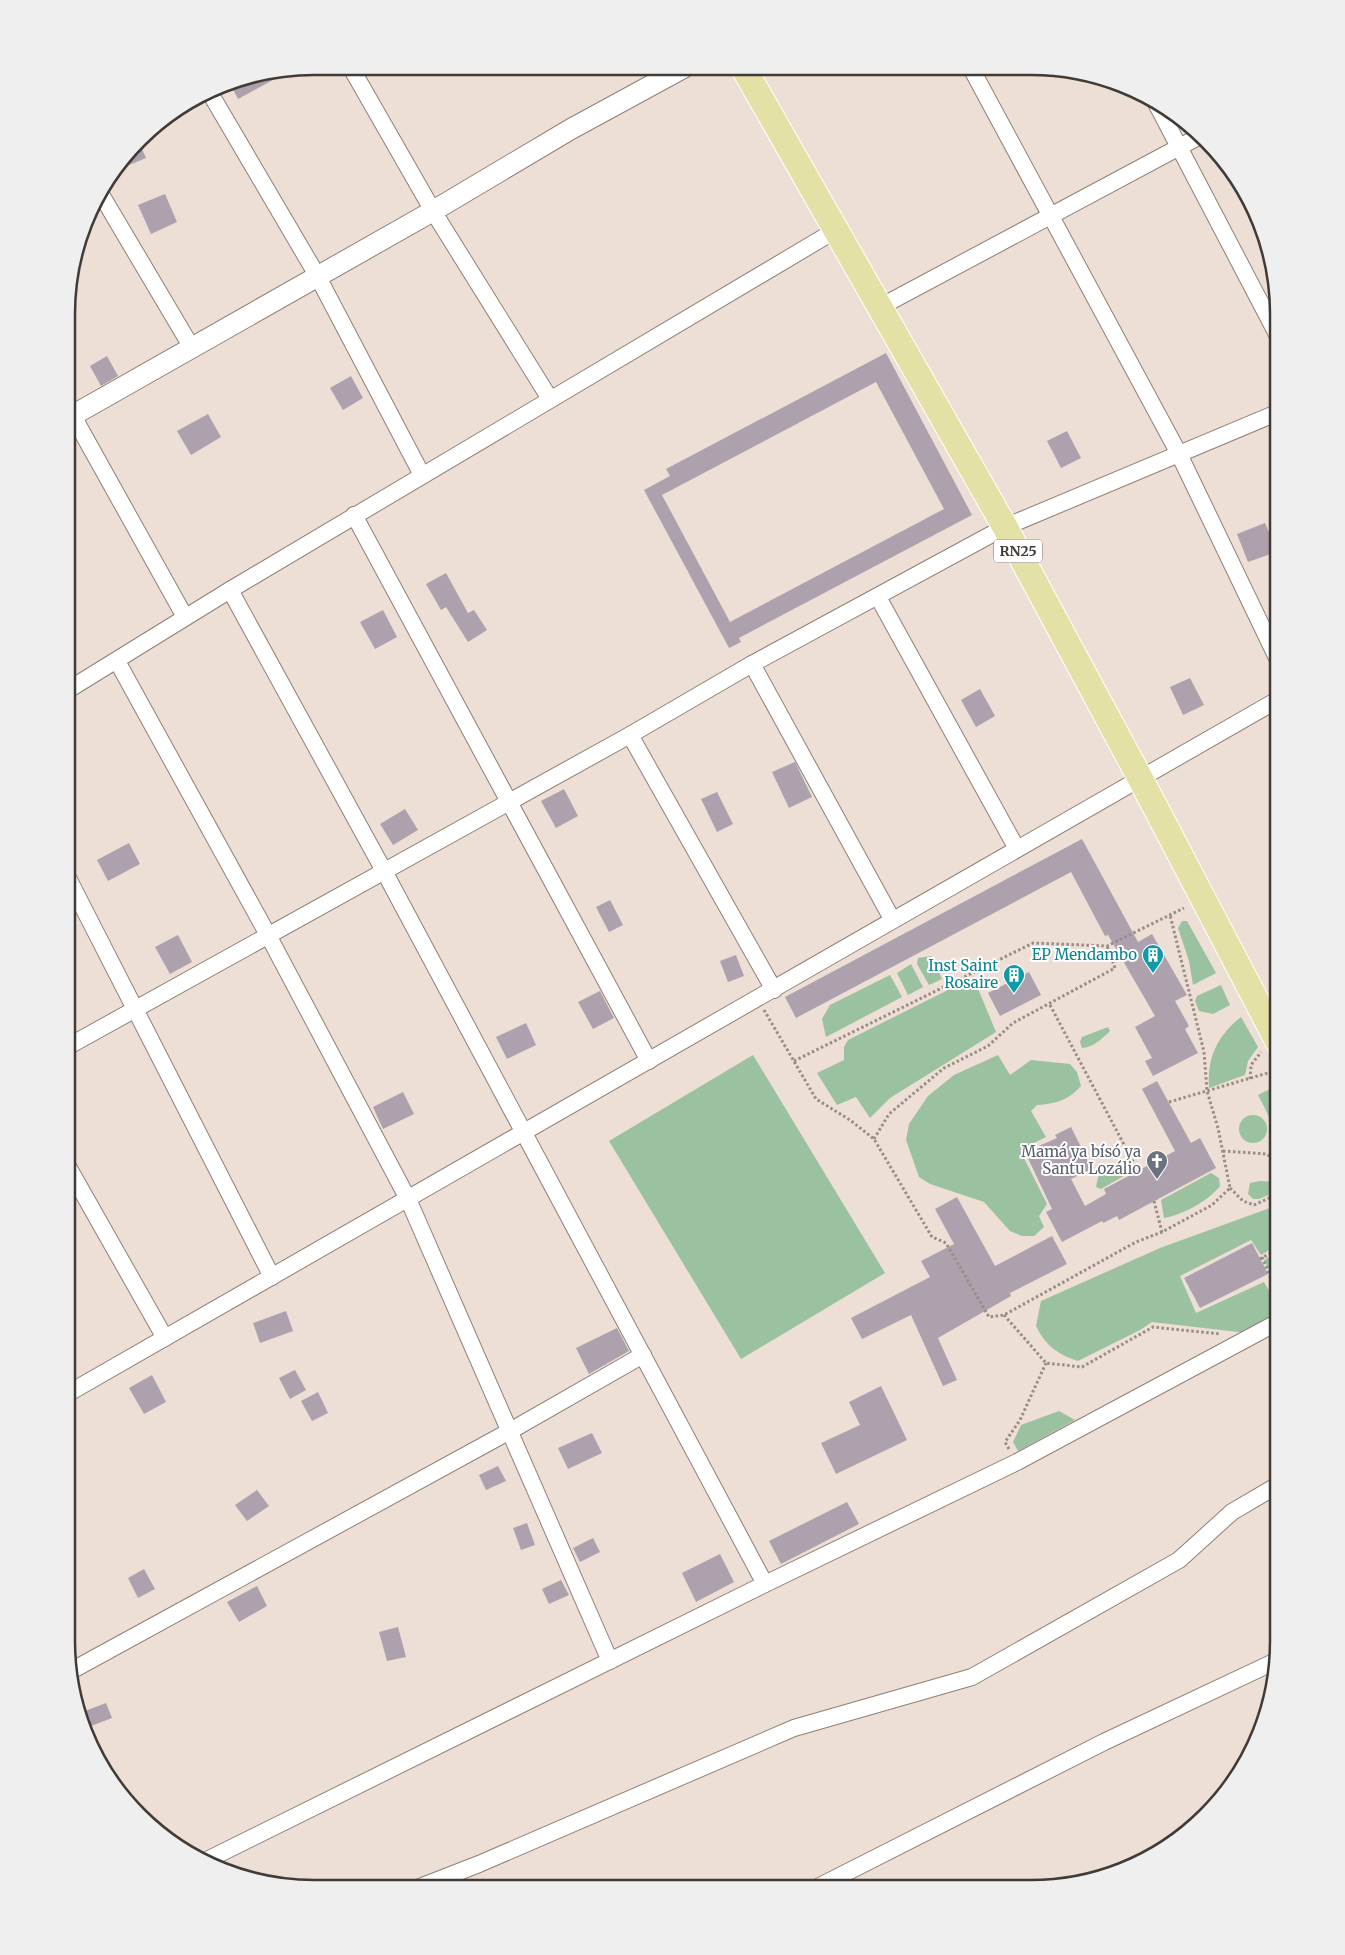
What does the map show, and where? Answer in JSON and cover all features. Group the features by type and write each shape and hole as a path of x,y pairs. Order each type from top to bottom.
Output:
{"main road":[{"name":"RN25","path":"747,75 1005,527 1140,778 1270,1010"}],"street":[{"path":"355,75 433,211 550,399"},
{"path":"75,411 318,277 571,129 670,75"},
{"path":"975,75 1178,452 1270,643"},
{"path":"213,98 318,277 422,475"},
{"path":"1162,114 1270,321"},
{"path":"880,307 1194,139"},
{"path":"104,200 192,348"},
{"path":"75,686 354,515 836,230"},
{"path":"75,1042 630,734 752,664 1005,527 1178,452 1270,416"},
{"path":"75,423 185,617"},
{"path":"354,515 648,1062"},
{"path":"230,590 384,871 765,1584"},
{"path":"878,597 1017,849"},
{"path":"117,660 268,935 408,1199 610,1661"},
{"path":"752,664 892,918"},
{"path":"75,1389 774,990 892,918 1017,849 1270,704"},
{"path":"630,734 774,990"},
{"path":"75,890 272,1277"},
{"path":"75,1179 165,1338"},
{"path":"212,1857 1017,1462 1270,1326"},
{"path":"77,1668 510,1431 642,1355"},
{"path":"438,1880 794,1728 972,1677 1179,1560 1232,1512 1270,1490"},
{"path":"832,1880 1104,1742 1269,1664"}],"path":[{"path":"794,1061 1033,943 1107,946 1187,907"},
{"path":"1170,915 1204,1052 1207,1091 1223,1151 1230,1188 1243,1201 1254,1205 1270,1198"},
{"path":"874,1139 890,1114 944,1068 988,1046 1013,1023 1050,1005 1115,968 1107,946"},
{"path":"758,999 816,1100 850,1120 874,1139 932,1237 946,1243 989,1317 1004,1315 1136,1242 1162,1232 1212,1205 1230,1188"},
{"path":"1050,1005 1138,1171"},
{"path":"1250,1079 1251,1065 1270,1046"},
{"path":"1169,1102 1270,1073"},
{"path":"1223,1151 1267,1154 1270,1156"},
{"path":"1154,1201 1162,1232"},
{"path":"1270,1253 1261,1258 1270,1277"},
{"path":"1004,1315 1046,1363 1082,1367 1153,1327 1247,1338"},
{"path":"1017,1462 1005,1442 1020,1420 1046,1363"}],"green space":[{"path":"1182,921 1187,921 1216,973 1193,985 1189,961 1178,928"},
{"path":"931,956 942,979 929,985 917,964 918,958"},
{"path":"911,964 923,987 908,995 897,973"},
{"path":"890,975 902,997 826,1037 822,1019 830,1005"},
{"path":"976,984 996,1032 890,1098 870,1118 856,1097 837,1105 817,1073 844,1060 844,1047 848,1040 958,985"},
{"path":"1221,985 1230,1005 1213,1014 1199,1011 1195,1001 1197,996"},
{"path":"1241,1017 1258,1047 1248,1061 1245,1075 1209,1088 1210,1067 1215,1048 1226,1032"},
{"path":"1108,1027 1110,1031 1101,1039 1086,1048 1082,1048 1080,1042 1082,1037"},
{"path":"753,1055 885,1273 741,1359 609,1141"},
{"path":"998,1055 1010,1075 1031,1060 1070,1064 1077,1072 1081,1086 1067,1098 1050,1104 1037,1105 1031,1111 1046,1137 1020,1150 1047,1204 1039,1216 1044,1227 1034,1236 1022,1236 1010,1231 984,1202 930,1184 919,1177 906,1140 909,1124 928,1096 954,1075"},
{"path":"1270,1089 1270,1123 1265,1107 1258,1095"},
{"path":"1253,1115 1263,1119 1267,1129 1263,1139 1253,1143 1243,1139 1239,1129 1243,1119"},
{"path":"1125,1166 1129,1173 1101,1189 1096,1187 1098,1177 1110,1169"},
{"path":"1211,1173 1219,1178 1220,1186 1215,1192 1195,1206 1179,1214 1164,1218 1161,1200"},
{"path":"1270,1182 1270,1194 1259,1199 1253,1199 1248,1194 1250,1183"},
{"path":"1270,1208 1270,1250 1261,1255 1251,1240 1180,1276 1196,1313 1264,1282 1270,1293 1270,1321 1247,1333 1152,1322 1078,1361 1064,1355 1048,1344 1036,1326 1041,1301 1160,1248"},
{"path":"1270,1257 1270,1272 1264,1260"},
{"path":"1059,1411 1075,1420 1018,1451 1013,1442 1021,1425"}],"building":[{"path":"276,78 238,99 233,89"},
{"path":"142,148 146,158 126,166"},
{"path":"165,194 177,222 151,234 138,205"},
{"path":"886,353 972,515 739,638 741,642 729,648 644,490 670,476 666,469","holes":["876,382 944,509 730,622 662,495"]},
{"path":"107,356 118,376 101,386 90,366"},
{"path":"351,376 363,398 343,410 330,388"},
{"path":"208,414 221,437 191,455 177,431"},
{"path":"1067,431 1081,458 1061,468 1047,441"},
{"path":"1265,523 1270,535 1270,554 1248,562 1237,534"},
{"path":"446,573 468,613 474,610 487,630 468,642 446,607 441,610 426,584"},
{"path":"383,610 397,637 375,649 360,622"},
{"path":"1190,678 1204,705 1183,715 1170,687"},
{"path":"980,689 995,716 976,727 961,700"},
{"path":"795,762 812,797 789,808 772,772"},
{"path":"564,789 578,816 556,828 541,801"},
{"path":"717,792 733,824 717,832 701,799"},
{"path":"405,809 418,830 393,845 380,824"},
{"path":"1082,839 1138,942 1152,934 1187,995 1175,1001 1189,1026 1185,1029 1198,1053 1153,1076 1145,1061 1152,1058 1135,1027 1155,1016 1108,935 1105,936 1071,872 796,1018 785,997"},
{"path":"129,843 140,864 108,881 97,860"},
{"path":"610,900 623,925 609,932 596,907"},
{"path":"178,935 192,962 170,974 155,947"},
{"path":"736,955 744,976 728,982 720,961"},
{"name":"Inst Saint Rosaire","path":"1029,972 1041,995 1000,1016 988,993"},
{"path":"600,991 614,1018 593,1029 578,1002"},
{"path":"526,1023 536,1045 507,1059 496,1037"},
{"path":"1157,1081 1191,1143 1200,1138 1216,1168 1119,1220 1117,1216 1103,1223 1102,1221 1062,1242 1046,1212 1052,1209 1025,1152 1057,1138 1055,1135 1071,1127 1092,1169 1071,1179 1085,1206 1106,1194 1104,1189 1175,1151 1142,1089"},
{"path":"403,1092 414,1114 383,1129 373,1107"},
{"path":"957,1197 995,1266 1052,1236 1067,1264 1010,1293 1011,1296 938,1338 957,1380 943,1386 911,1315 862,1339 851,1318 930,1277 921,1261 954,1244 935,1209"},
{"path":"1252,1243 1268,1274 1200,1308 1184,1278"},
{"path":"286,1311 293,1331 260,1343 253,1323"},
{"path":"617,1328 629,1351 589,1374 576,1348"},
{"path":"295,1370 306,1390 290,1399 279,1378"},
{"path":"152,1375 166,1402 144,1414 129,1388"},
{"path":"881,1386 907,1440 836,1474 821,1443 860,1425 849,1402"},
{"path":"318,1392 328,1413 312,1421 301,1401"},
{"path":"592,1433 602,1453 568,1469 558,1448"},
{"path":"498,1466 506,1481 486,1490 479,1475"},
{"path":"257,1490 269,1506 247,1521 235,1505"},
{"path":"847,1502 859,1524 781,1564 769,1541"},
{"path":"527,1523 535,1545 521,1550 513,1528"},
{"path":"593,1538 600,1552 580,1562 573,1548"},
{"path":"720,1554 734,1582 696,1602 682,1573"},
{"path":"144,1569 155,1589 138,1598 128,1578"},
{"path":"561,1580 569,1595 549,1604 542,1589"},
{"path":"257,1586 267,1606 239,1622 227,1602"},
{"path":"398,1627 406,1657 387,1661 379,1632"},
{"path":"106,1703 112,1718 91,1726 86,1711"}],"place":[{"name":"EP Mendambo","path":"1153,974"},
{"name":"Inst Saint Rosaire","path":"1014,994"},
{"name":"Mamá ya bísó ya Santu Lozálio","path":"1157,1180"}]}
